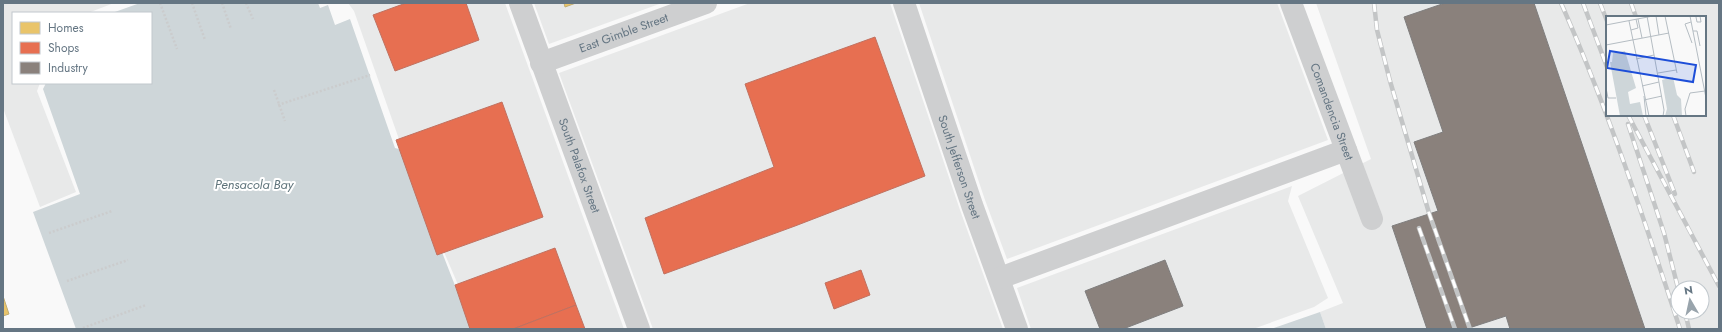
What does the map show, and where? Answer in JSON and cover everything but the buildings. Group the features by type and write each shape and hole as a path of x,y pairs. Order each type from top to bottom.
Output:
{"street":[{"name":"South Palafox Street","path":"520,3 639,329"},
{"name":"East Gimble Street","path":"541,63 706,3"},
{"name":"South Jefferson Street","path":"904,3 1017,329"},
{"name":"Comandencia Street","path":"1291,3 1372,219"},
{"path":"1000,278 1346,150"}],"path":[{"path":"160,3 177,49"},
{"path":"192,3 205,40"},
{"path":"222,3 231,29"},
{"path":"246,3 253,19"},
{"path":"278,106 370,75"},
{"path":"274,90 285,121"},
{"path":"49,233 112,211"},
{"path":"67,281 128,260"},
{"path":"82,328 146,305"}],"shaded area":[{"path":"3,3 114,3 91,12 12,12 12,84 40,84 37,91 76,192 40,207 3,108"},
{"path":"348,3 505,3 624,329 477,329 414,182 354,11"},
{"path":"534,3 662,3 549,44"},
{"path":"750,3 890,3 960,210 1003,329 653,329 559,73"},
{"path":"919,3 1277,3 1328,140 1007,259 985,200"},
{"path":"1316,3 1719,3 1719,329 1326,329 1320,312 1343,303 1298,196 1371,159"},
{"path":"1292,186 1288,201 1328,298 1314,307 1253,329 1031,329 1017,288"}],"water":[{"name":"Pensacola Bay","path":"140,3 318,3 320,8 328,5 335,25 350,19 395,148 402,150 472,329 76,329 33,212 80,194 43,89 46,84 152,84 152,12 115,12"},
{"path":"1320,312 1326,329 1271,329"}],"railway":[{"path":"1374,3 1377,30 1390,81 1429,213 1470,329"},
{"path":"1561,3 1606,114"},
{"path":"1583,3 1606,64"},
{"path":"1600,3 1606,18"},
{"path":"1631,3 1636,16"},
{"path":"1607,116 1639,205 1680,329"},
{"path":"1629,116 1719,286"},
{"path":"1644,116 1675,194"},
{"path":"1673,116 1694,172"},
{"path":"1628,124 1664,233 1676,280"},
{"path":"1419,228 1455,329"},
{"path":"1687,320 1689,329"}]}
